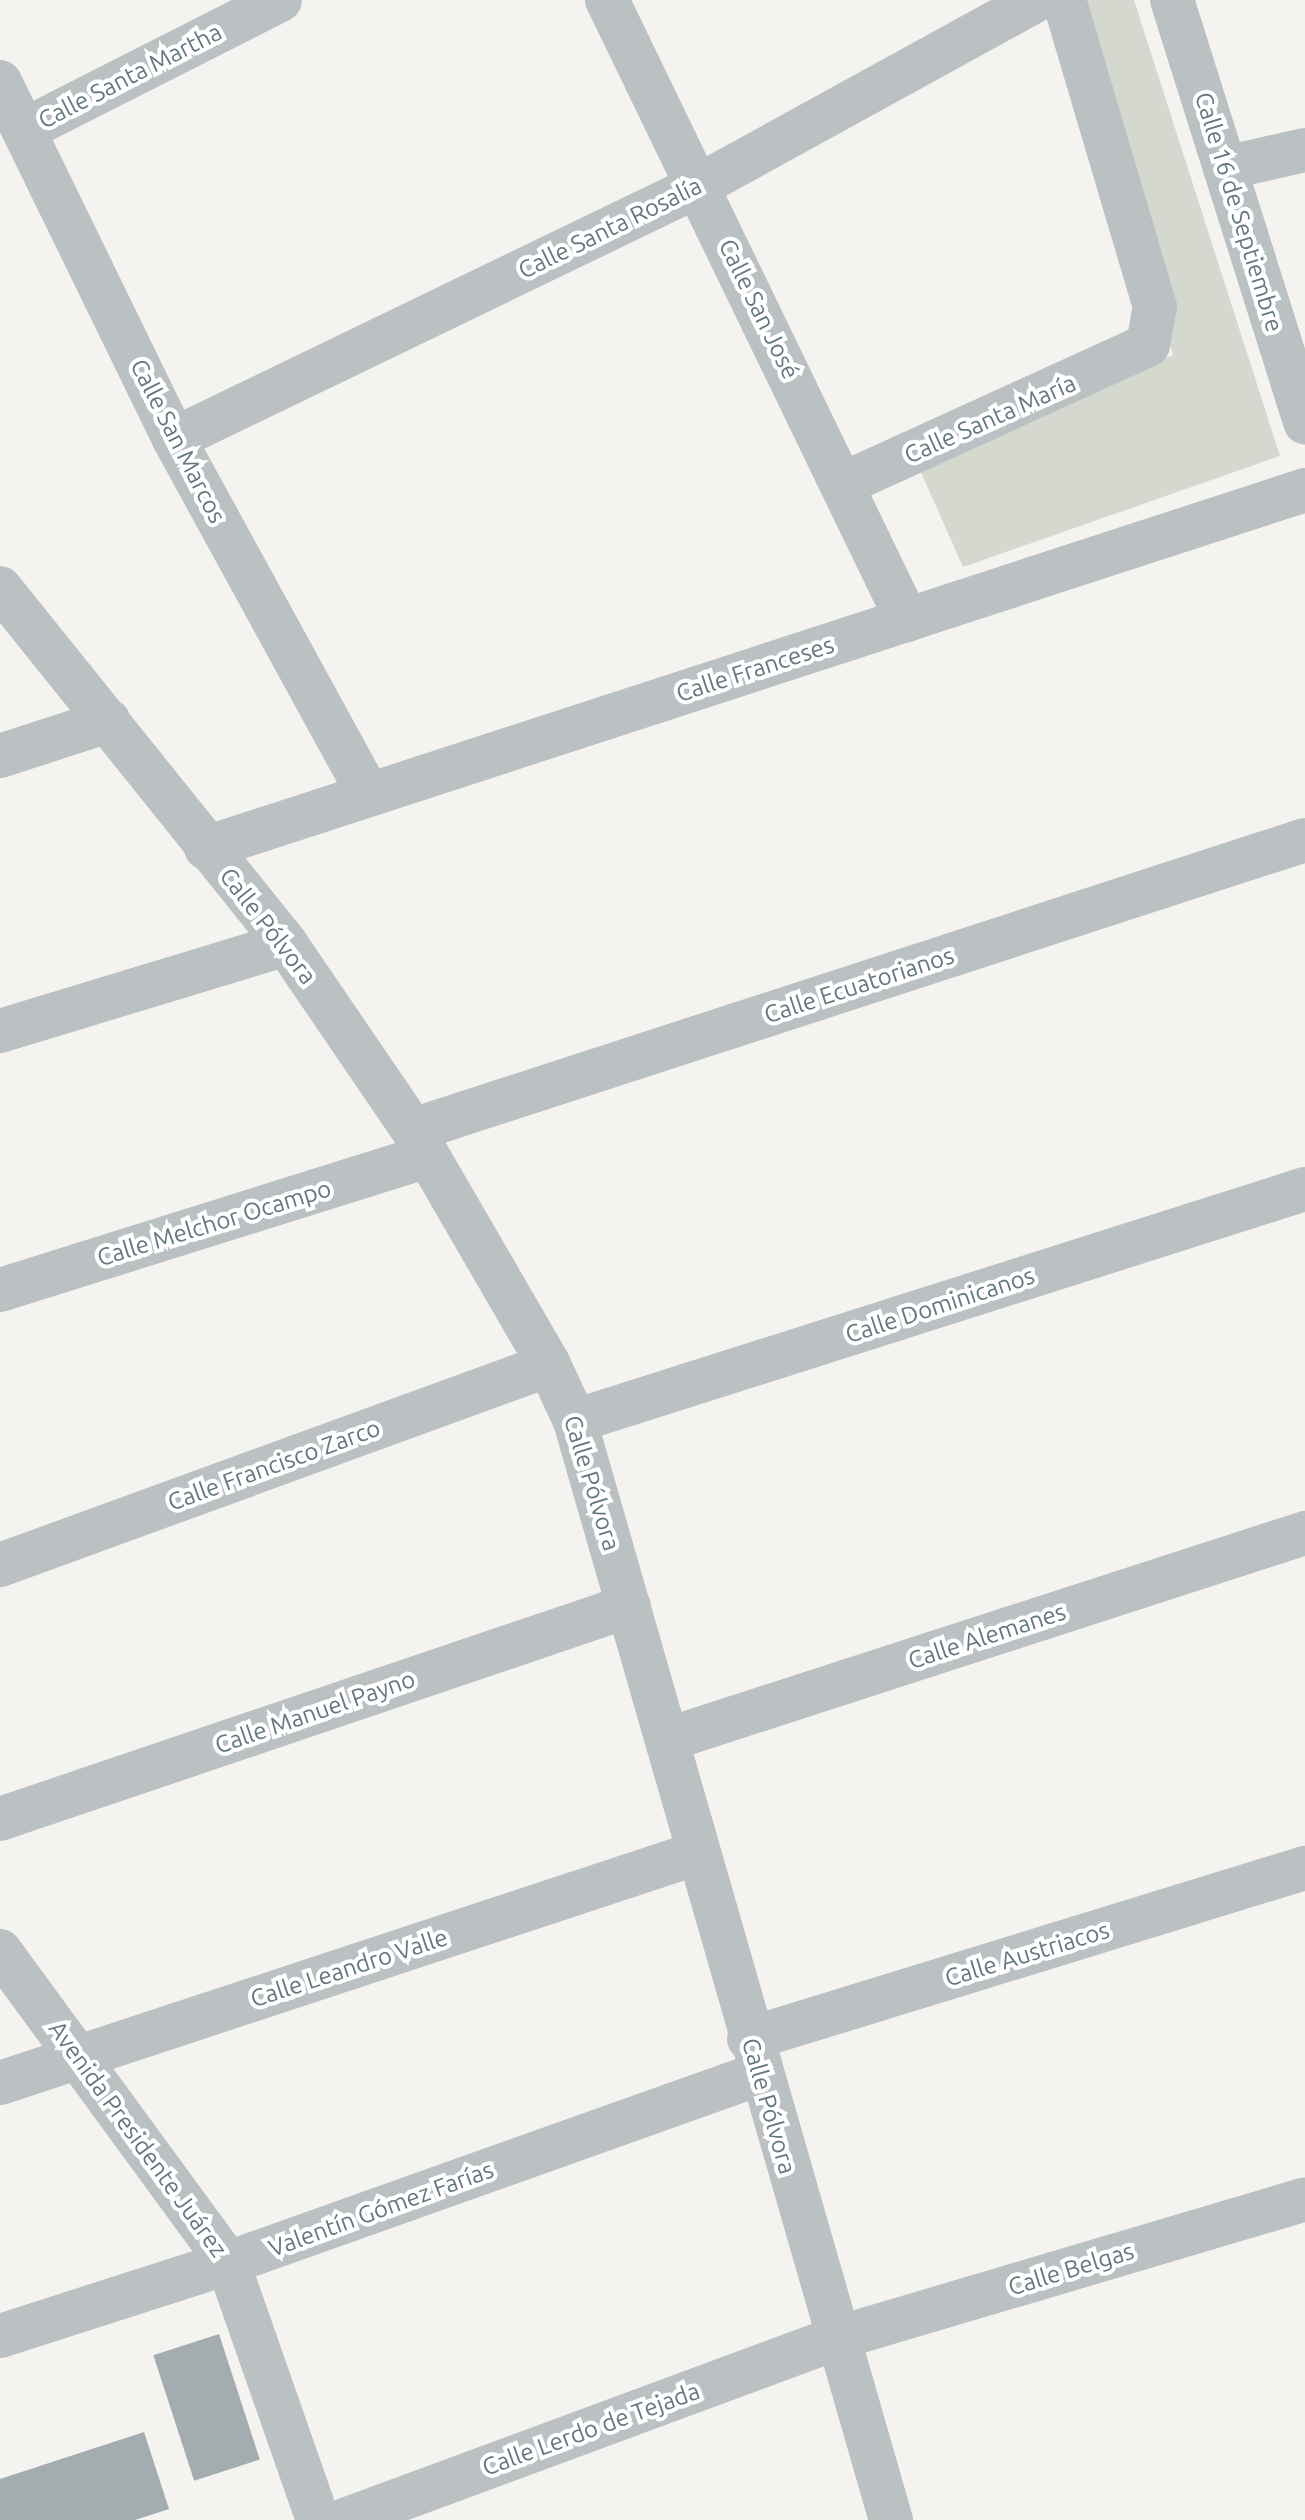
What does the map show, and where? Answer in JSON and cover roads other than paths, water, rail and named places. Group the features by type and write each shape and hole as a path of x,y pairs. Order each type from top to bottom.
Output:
{"street":[{"name":"Calle Santa Martha","path":"24,130 280,0"},
{"name":"Calle San José","path":"607,0 700,185 907,620"},
{"name":"Calle Santa Rosalía","path":"174,439 700,185 1037,0"},
{"name":"Calle Santa María","path":"843,484 1137,354 1148,345 1155,307 1064,0"},
{"name":"Calle 16 de Septiembre","path":"1172,0 1305,423"},
{"name":"Calle San Marcos","path":"0,82 174,439 368,794"},
{"path":"1225,168 1305,150"},
{"name":"Calle Franceses","path":"206,848 1305,490"},
{"name":"Calle Pólvora","path":"0,588 286,944 420,1143 549,1365 575,1421 669,1739 754,2056 891,2520"},
{"path":"0,756 108,721"},
{"name":"Calle Ecuatorianos","path":"420,1143 1305,840"},
{"path":"0,1031 286,944"},
{"name":"Calle Melchor Ocampo","path":"0,1290 420,1143"},
{"name":"Calle Dominicanos","path":"575,1421 1305,1189"},
{"name":"Calle Francisco Zarco","path":"0,1565 549,1365"},
{"name":"Calle Alemanes","path":"669,1739 1305,1533"},
{"name":"Calle Manuel Payno","path":"0,1819 629,1606"},
{"name":"Calle Leandro Valle","path":"0,2083 698,1853"},
{"name":"Calle Austriacos","path":"754,2056 1305,1868"},
{"name":"Avenida Presidente Juárez","path":"0,1951 228,2263 318,2520"},
{"name":"Valentín Gómez Farías","path":"0,2336 228,2263 754,2056"},
{"name":"Calle Belgas","path":"837,2338 1305,2199"},
{"name":"Calle Lerdo de Tejada","path":"345,2520 837,2338"}]}
